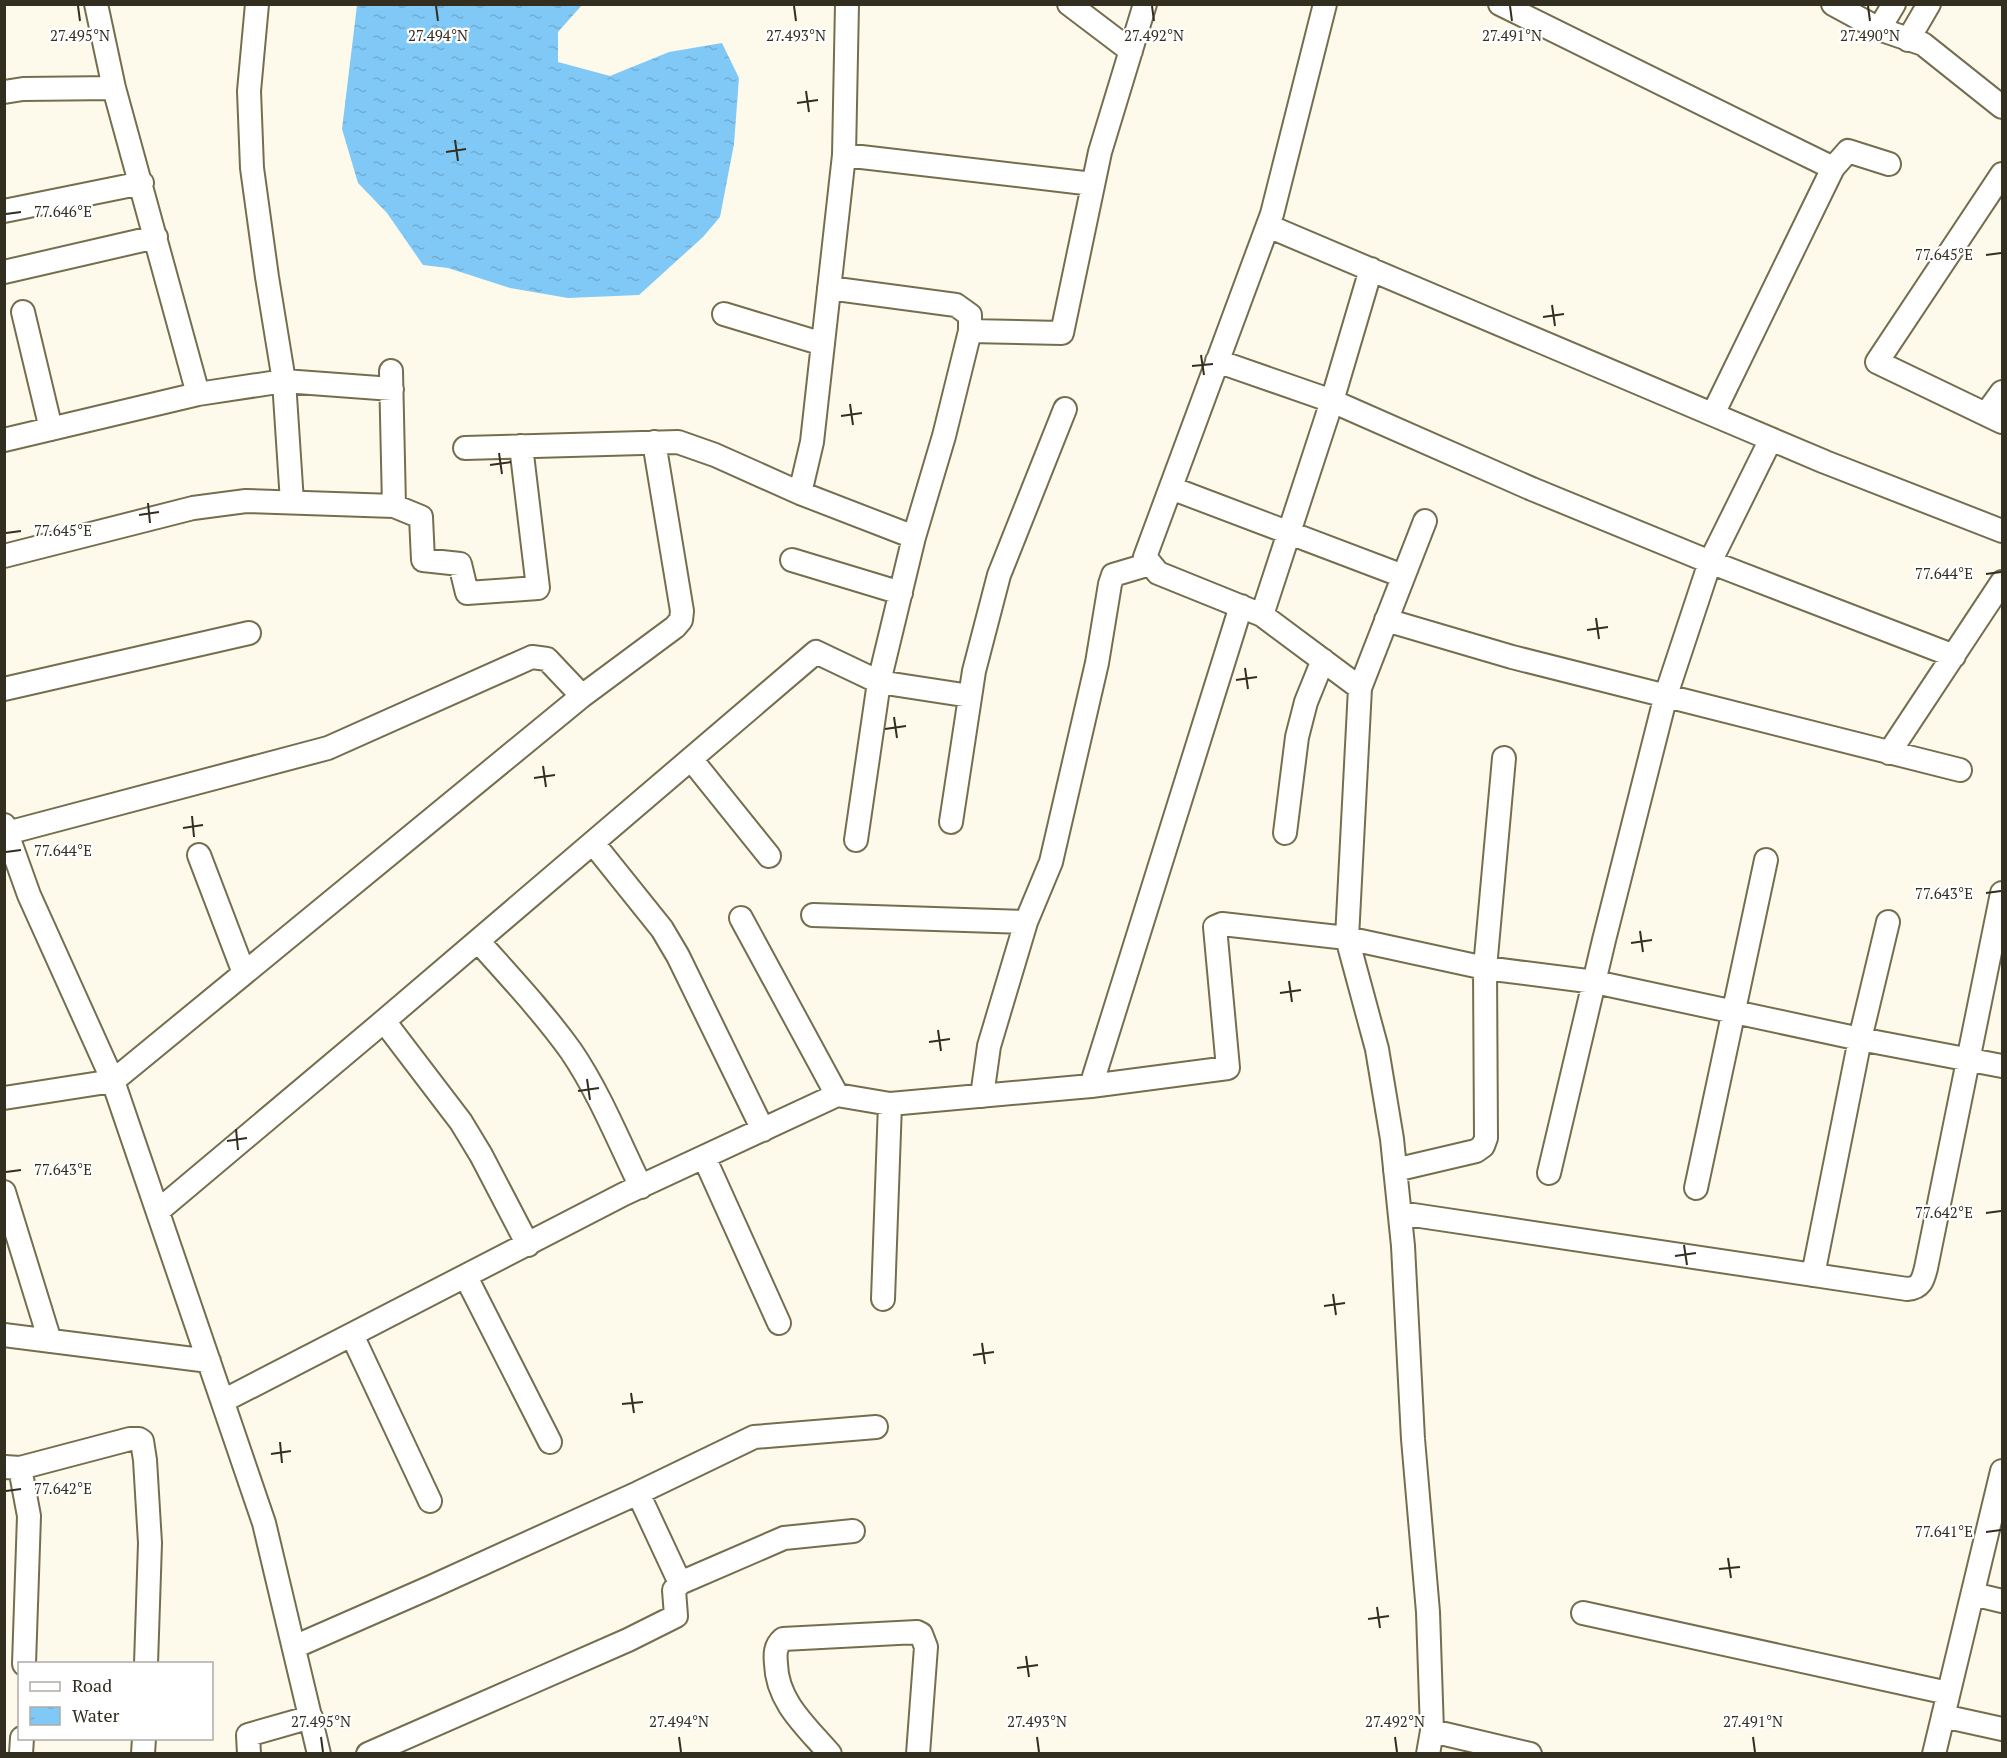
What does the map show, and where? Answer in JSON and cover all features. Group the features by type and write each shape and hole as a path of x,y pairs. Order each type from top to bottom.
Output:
{"street":[{"path":"96,4 114,88 142,183 198,394"},
{"path":"257,4 249,91 252,168 284,381 292,502"},
{"path":"800,493 812,442 844,155 847,4"},
{"path":"1069,4 1131,51"},
{"path":"970,331 1062,333 1100,152 1145,4"},
{"path":"1325,4 1268,226 1145,557 1158,573 1262,615 1360,688"},
{"path":"1500,4 1833,168"},
{"path":"1833,4 1879,29 1923,44 2002,107"},
{"path":"1879,29 1894,4"},
{"path":"1908,40 1929,4"},
{"path":"4,92 23,89 114,88"},
{"path":"1713,414 1833,168 1848,151 1889,164"},
{"path":"844,155 1093,184"},
{"path":"2002,174 1877,362 1994,418 2002,392"},
{"path":"4,211 142,183"},
{"path":"1268,226 1771,439 2002,531"},
{"path":"4,272 156,237"},
{"path":"1262,615 1332,401 1371,269"},
{"path":"829,288 956,305 970,315 970,331 944,436 914,537 879,682 856,840"},
{"path":"23,312 51,429"},
{"path":"724,314 823,344"},
{"path":"1217,361 1332,401 1532,489 1710,562 1954,656"},
{"path":"4,440 198,394 284,381 391,380 394,506"},
{"path":"951,822 974,671 999,575 1065,409"},
{"path":"1549,1173 1604,940 1666,695 1710,562 1771,439"},
{"path":"4,1098 113,1081 582,696 675,627 681,620 681,603 654,442"},
{"path":"465,448 678,442 716,455 800,493 914,537"},
{"path":"4,556 193,508 246,501 394,506 421,517 423,560 460,564 467,593 538,588 521,446"},
{"path":"1170,488 1403,576"},
{"path":"1425,520 1360,688 1347,939 1377,1049 1392,1139 1400,1213 1413,1440 1428,1612 1432,1731 1428,1754"},
{"path":"792,560 901,593"},
{"path":"982,1096 989,1046 1026,922 1051,862 1097,663 1113,574 1150,564"},
{"path":"1889,753 2002,582"},
{"path":"1091,1086 1240,606"},
{"path":"1386,620 1512,657 1960,770"},
{"path":"4,689 249,633"},
{"path":"158,1211 384,1022 816,652 879,682 970,696"},
{"path":"319,1754 264,1523 223,1401 113,1081 29,895 11,865 6,829 328,748 532,657 547,659 582,696"},
{"path":"1285,833 1297,737 1306,702 1323,660"},
{"path":"1395,1170 1466,1155 1483,1146 1488,1129 1485,968 1504,758"},
{"path":"691,759 769,856"},
{"path":"593,843 662,929 678,956 763,1130"},
{"path":"199,855 244,973"},
{"path":"1696,1188 1766,860"},
{"path":"1400,1213 1914,1289 1921,1284 1926,1268 2002,893"},
{"path":"813,915 1026,922"},
{"path":"741,918 837,1095"},
{"path":"1813,1275 1860,1040 1888,922"},
{"path":"223,1401 641,1186 837,1095 890,1104 1091,1086 1228,1068 1215,927 1222,924 1347,939 1485,968 1595,982 1860,1040 2002,1066"},
{"path":"478,941 548,1021 572,1053 596,1095 641,1186"},
{"path":"384,1022 461,1122 528,1245"},
{"path":"883,1299 890,1104"},
{"path":"704,1157 779,1323"},
{"path":"4,1192 50,1341"},
{"path":"466,1276 550,1442"},
{"path":"4,1335 209,1361"},
{"path":"352,1335 430,1501"},
{"path":"294,1647 638,1493 754,1437 876,1427"},
{"path":"24,1662 29,1516 12,1467 135,1438 142,1441 145,1460 150,1543 146,1662"},
{"path":"1934,1754 2002,1471"},
{"path":"638,1493 680,1583"},
{"path":"368,1754 628,1640 676,1616 674,1590 680,1583 784,1538 853,1531"},
{"path":"1972,1594 2002,1601"},
{"path":"1583,1613 1948,1693"},
{"path":"830,1754 781,1693 775,1652 783,1639 917,1632 921,1634 926,1647 912,1752"},
{"path":"1943,1716 2002,1729"},
{"path":"249,1754 248,1735 311,1717"},
{"path":"1432,1731 1530,1754"}],"water":[{"path":"357,5 582,5 558,32 558,62 610,76 669,52 722,43 739,78 734,144 720,217 703,237 639,295 568,298 510,288 448,268 423,265 387,213 358,183 342,129"}]}
